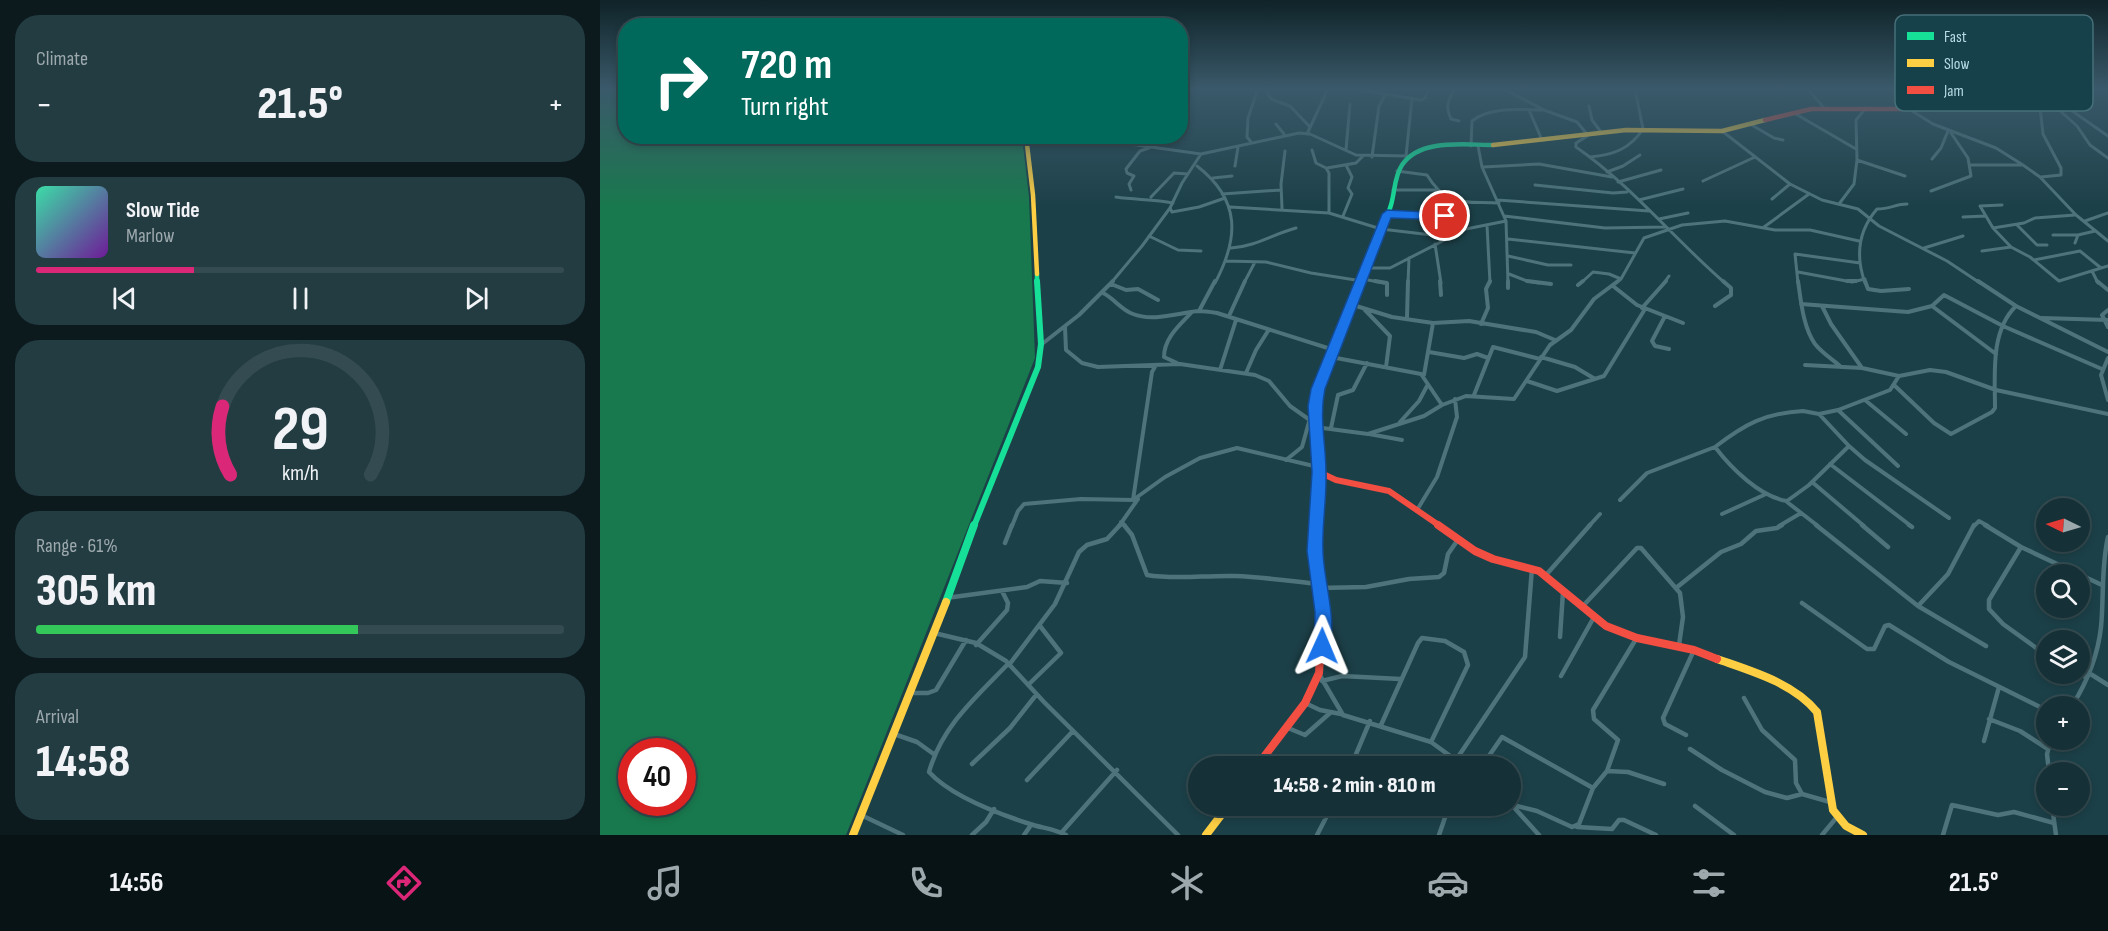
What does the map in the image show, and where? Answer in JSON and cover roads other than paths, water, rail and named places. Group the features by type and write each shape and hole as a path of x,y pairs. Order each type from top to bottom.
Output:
{"street":[{"path":"1247,128 1247,137 1252,142"},
{"path":"1279,128 1284,135"},
{"path":"1307,134 1310,128"},
{"path":"1346,151 1348,128"},
{"path":"1372,157 1376,128"},
{"path":"1265,756 1305,703 1319,673 1323,612 1315,551 1319,470 1313,424 1316,398 1393,200 1397,171 1407,156 1409,128"},
{"path":"1473,128 1474,146 1506,221 1508,288"},
{"path":"1536,128 1542,140"},
{"path":"1584,128 1589,133"},
{"path":"1598,128 1601,132"},
{"path":"1132,144 1202,154 1284,135 1307,134 1346,151 1372,157 1407,156 1422,148 1542,140 1601,132 1643,129 1722,131 1734,128"},
{"path":"1756,128 1774,138 1783,140"},
{"path":"1821,128 1856,149"},
{"path":"1839,204 1852,189 1857,159 1856,128"},
{"path":"1943,128 1996,148 2023,165 2040,177 2076,214 2108,241"},
{"path":"2040,177 2061,175 2061,168 2043,134 2042,128"},
{"path":"2078,128 2090,145 2108,158"},
{"path":"1590,157 1607,156 1624,150 1636,141 1643,129"},
{"path":"1722,131 1790,184 1809,194 1858,209 2016,306 2108,352"},
{"path":"1932,159 1941,148 1949,131"},
{"path":"1931,191 1969,178 1972,173 1970,165 1949,131"},
{"path":"1589,133 1575,145 1659,219 1731,288 1731,295 1716,306"},
{"path":"853,835 1038,367 1041,344 1033,195 1027,144"},
{"path":"1234,166 1238,147"},
{"path":"1131,190 1129,184 1134,176 1127,173 1126,169 1140,152 1150,148"},
{"path":"1312,150 1316,163 1326,168 1329,173 1329,213"},
{"path":"1282,208 1281,190 1285,151"},
{"path":"1041,344 1065,327 1111,284 1170,208 1188,174 1197,166 1202,154"},
{"path":"1607,172 1623,166 1640,155"},
{"path":"1326,168 1356,163 1363,156"},
{"path":"1703,181 1755,157"},
{"path":"1857,159 1905,176"},
{"path":"1482,167 1539,164 1612,177"},
{"path":"1343,216 1352,194 1348,188 1352,177 1346,165"},
{"path":"1970,165 2023,165"},
{"path":"1197,166 1212,178 1225,198 1230,207 1234,231 1226,261 1199,311"},
{"path":"1617,182 1661,170"},
{"path":"1397,171 1423,173 1430,178 1436,190 1449,200 1456,202 1498,202 1650,211"},
{"path":"1150,198 1174,173 1188,174"},
{"path":"1212,178 1232,176"},
{"path":"1772,200 1790,184"},
{"path":"1535,185 1613,193 1627,192"},
{"path":"1638,201 1683,189"},
{"path":"1222,194 1281,190"},
{"path":"1393,190 1436,190"},
{"path":"1763,228 1809,194"},
{"path":"1116,197 1135,200 1150,198 1173,203"},
{"path":"1170,208 1172,212 1177,213 1196,206 1213,205 1225,198"},
{"path":"1456,202 1466,230"},
{"path":"1907,204 1891,209 1877,209 1868,217 1862,226 1857,250 1866,287 1874,291 1909,289"},
{"path":"2002,205 1981,205 1993,228 2011,247 2033,260 2059,281 2108,266"},
{"path":"1230,207 1282,208 1329,213 1381,229 1449,237"},
{"path":"1659,219 1688,213"},
{"path":"2085,222 2108,213"},
{"path":"1387,214 1460,218"},
{"path":"1993,228 2035,218 2076,214"},
{"path":"1504,216 1617,230 1643,230 1725,221 1763,228 1810,230 1859,241"},
{"path":"1963,217 1986,216"},
{"path":"1367,267 1390,268 1466,230 1506,221"},
{"path":"2016,224 2037,245 2047,245"},
{"path":"1481,324 1488,311 1486,289 1490,284 1487,225"},
{"path":"1231,248 1249,247 1274,234 1296,228"},
{"path":"1368,434 1424,416 1455,399 1474,395 1511,400 1555,340 1575,326 1594,299 1621,279 1644,237 1667,228"},
{"path":"2053,235 2078,235 2096,231"},
{"path":"2075,243 2078,235"},
{"path":"1149,236 1178,250 1202,251"},
{"path":"1923,248 1963,236"},
{"path":"1508,239 1635,253"},
{"path":"1435,244 1440,268 1441,296"},
{"path":"1982,251 2011,247"},
{"path":"2033,260 2080,251 2101,268"},
{"path":"1840,366 1814,343 1797,288 1795,254 1799,252 1860,263"},
{"path":"1508,256 1548,265 1571,265"},
{"path":"1407,317 1409,257"},
{"path":"1226,261 1255,262 1387,283 1388,295"},
{"path":"1229,316 1232,304 1255,262"},
{"path":"2092,271 2097,282 2108,290"},
{"path":"1578,285 1593,272 1609,274 1621,279"},
{"path":"1797,272 1852,282 1865,279"},
{"path":"1509,274 1527,281 1551,284"},
{"path":"1527,381 1557,391 1595,379 1606,373 1644,308 1669,276"},
{"path":"1111,284 1126,290 1138,289 1158,300"},
{"path":"1613,286 1644,308 1683,323"},
{"path":"1103,293 1113,298 1120,308 1141,317 1199,311 1229,316 1268,331 1334,350"},
{"path":"1801,304 1897,312 1921,310 1932,306 1942,296 1946,296 2003,326 2102,369"},
{"path":"1353,304 1392,317 1407,317 1434,323 1463,321 1536,332 1555,340"},
{"path":"1821,306 1862,368"},
{"path":"1932,306 1996,354"},
{"path":"1894,385 1934,423 1951,434 1992,412 1995,408 1996,354 2003,326 2009,312 2016,306"},
{"path":"1364,308 1390,336 1386,367"},
{"path":"2108,310 2104,311 2108,327"},
{"path":"1180,364 1164,357 1163,352 1172,333 1191,313"},
{"path":"1665,316 1652,341 1655,346 1669,349"},
{"path":"2041,318 2106,319"},
{"path":"1220,370 1236,320"},
{"path":"1434,323 1424,376 1427,387 1442,405"},
{"path":"1065,327 1066,350 1082,363 1106,368 1180,364 1246,373 1269,381 1290,406 1313,424 1402,440"},
{"path":"1246,373 1256,350 1268,331"},
{"path":"1474,395 1492,349 1496,347 1559,364 1577,366 1595,379"},
{"path":"1429,352 1464,358 1477,354 1488,358"},
{"path":"1331,357 1424,376"},
{"path":"2108,358 2102,369 2102,381 2108,400"},
{"path":"1331,428 1338,395 1353,390 1367,363"},
{"path":"1136,499 1152,372 1157,364"},
{"path":"1805,366 1862,368 1899,376 1938,370 1996,390 2108,414"},
{"path":"1620,500 1629,494 1637,481 1647,473 1715,447 1732,433 1761,417 1791,411 1819,414 1838,410 1890,390 1899,376"},
{"path":"2102,381 2108,383"},
{"path":"1400,423 1419,401 1427,387"},
{"path":"1417,510 1437,477 1457,417 1455,399"},
{"path":"1864,400 1905,434"},
{"path":"1838,410 1898,466"},
{"path":"1819,414 1865,460 1948,518"},
{"path":"1286,461 1302,447 1313,424"},
{"path":"1787,502 1802,492 1849,446"},
{"path":"1715,447 1759,489 1780,501 1787,502 1918,606 1986,645"},
{"path":"1117,770 1064,834 1031,825 954,791 932,777 929,772 952,722 1008,665 1040,626 1067,583 1073,560 1080,551 1090,542 1106,540 1136,499 1165,477 1186,465 1226,449 1237,448 1319,470 1335,481 1378,486 1417,510 1457,541 1483,555 1532,567 1546,575 1605,626 1637,638 1679,645 1694,650 1760,675 1812,702 1817,712 1830,802 1837,817 1846,826 1863,835"},
{"path":"1830,464 1912,527"},
{"path":"1812,482 1888,547"},
{"path":"1722,514 1767,494"},
{"path":"1005,543 1018,511 1024,504 1081,499 1136,499"},
{"path":"1676,588 1721,552 1741,544 1756,531 1777,528 1800,513"},
{"path":"1546,575 1600,514"},
{"path":"1121,522 1133,534 1143,569 1147,575 1170,579 1196,576 1236,576 1318,586 1366,587 1409,579 1439,577 1444,573 1448,554 1457,541"},
{"path":"1918,606 1948,574 1976,522 1983,523 2020,547 2102,585"},
{"path":"2090,668 2100,636 2104,551 2108,537"},
{"path":"2020,547 1989,600 1989,609 2003,624 2036,648"},
{"path":"1582,607 1640,548 1651,557 1676,588 1683,602 1679,645"},
{"path":"1458,756 1525,657 1532,567"},
{"path":"946,598 1027,587 1040,581 1067,583"},
{"path":"976,645 1007,610 1008,603 1002,591"},
{"path":"1560,637 1563,591"},
{"path":"1802,603 1867,649 1874,649 1885,626 1889,625 1949,662 2036,705"},
{"path":"1561,676 1594,617"},
{"path":"1028,685 1040,672 1056,661 1061,653 1040,626"},
{"path":"934,633 966,640 999,656 1073,731 1117,770 1178,835"},
{"path":"1381,725 1400,679 1422,638 1451,643 1465,650 1468,665 1431,742"},
{"path":"1576,827 1593,788 1607,771 1618,740 1594,719 1593,710 1637,638"},
{"path":"909,693 928,693 936,690 966,640"},
{"path":"1686,735 1665,724 1662,718 1694,650"},
{"path":"1319,673 1343,715"},
{"path":"1322,681 1348,676 1400,679"},
{"path":"2090,676 2108,685"},
{"path":"1984,741 1999,687"},
{"path":"972,764 1010,728 1036,695"},
{"path":"1744,698 1762,730 1795,760 1796,783 1802,794"},
{"path":"1305,703 1330,713 1370,721 1431,742 1452,756"},
{"path":"1287,728 1305,735 1330,713"},
{"path":"1989,719 2014,727 2036,739"},
{"path":"1355,756 1370,721"},
{"path":"1027,780 1073,731"},
{"path":"893,734 917,742 935,755"},
{"path":"1488,756 1497,741 1502,737 1506,738 1593,788"},
{"path":"1690,749 1722,770 1765,792 1787,798 1802,794 1830,802"},
{"path":"1607,771 1629,772 1664,784"},
{"path":"1942,835 1946,831 1948,810 1952,805 1989,814 2014,812 2054,823"},
{"path":"1695,806 1734,835"},
{"path":"1521,807 1537,811 1572,827 1612,830 1619,820 1624,820 1656,835"},
{"path":"972,835 986,822 994,809"},
{"path":"1521,814 1539,835"},
{"path":"861,815 903,835"},
{"path":"1206,835 1220,816"},
{"path":"1439,835 1446,816"},
{"path":"2053,816 2056,835"},
{"path":"1317,835 1326,817"},
{"path":"1822,835 1837,817"},
{"path":"1024,835 1031,825"}]}
